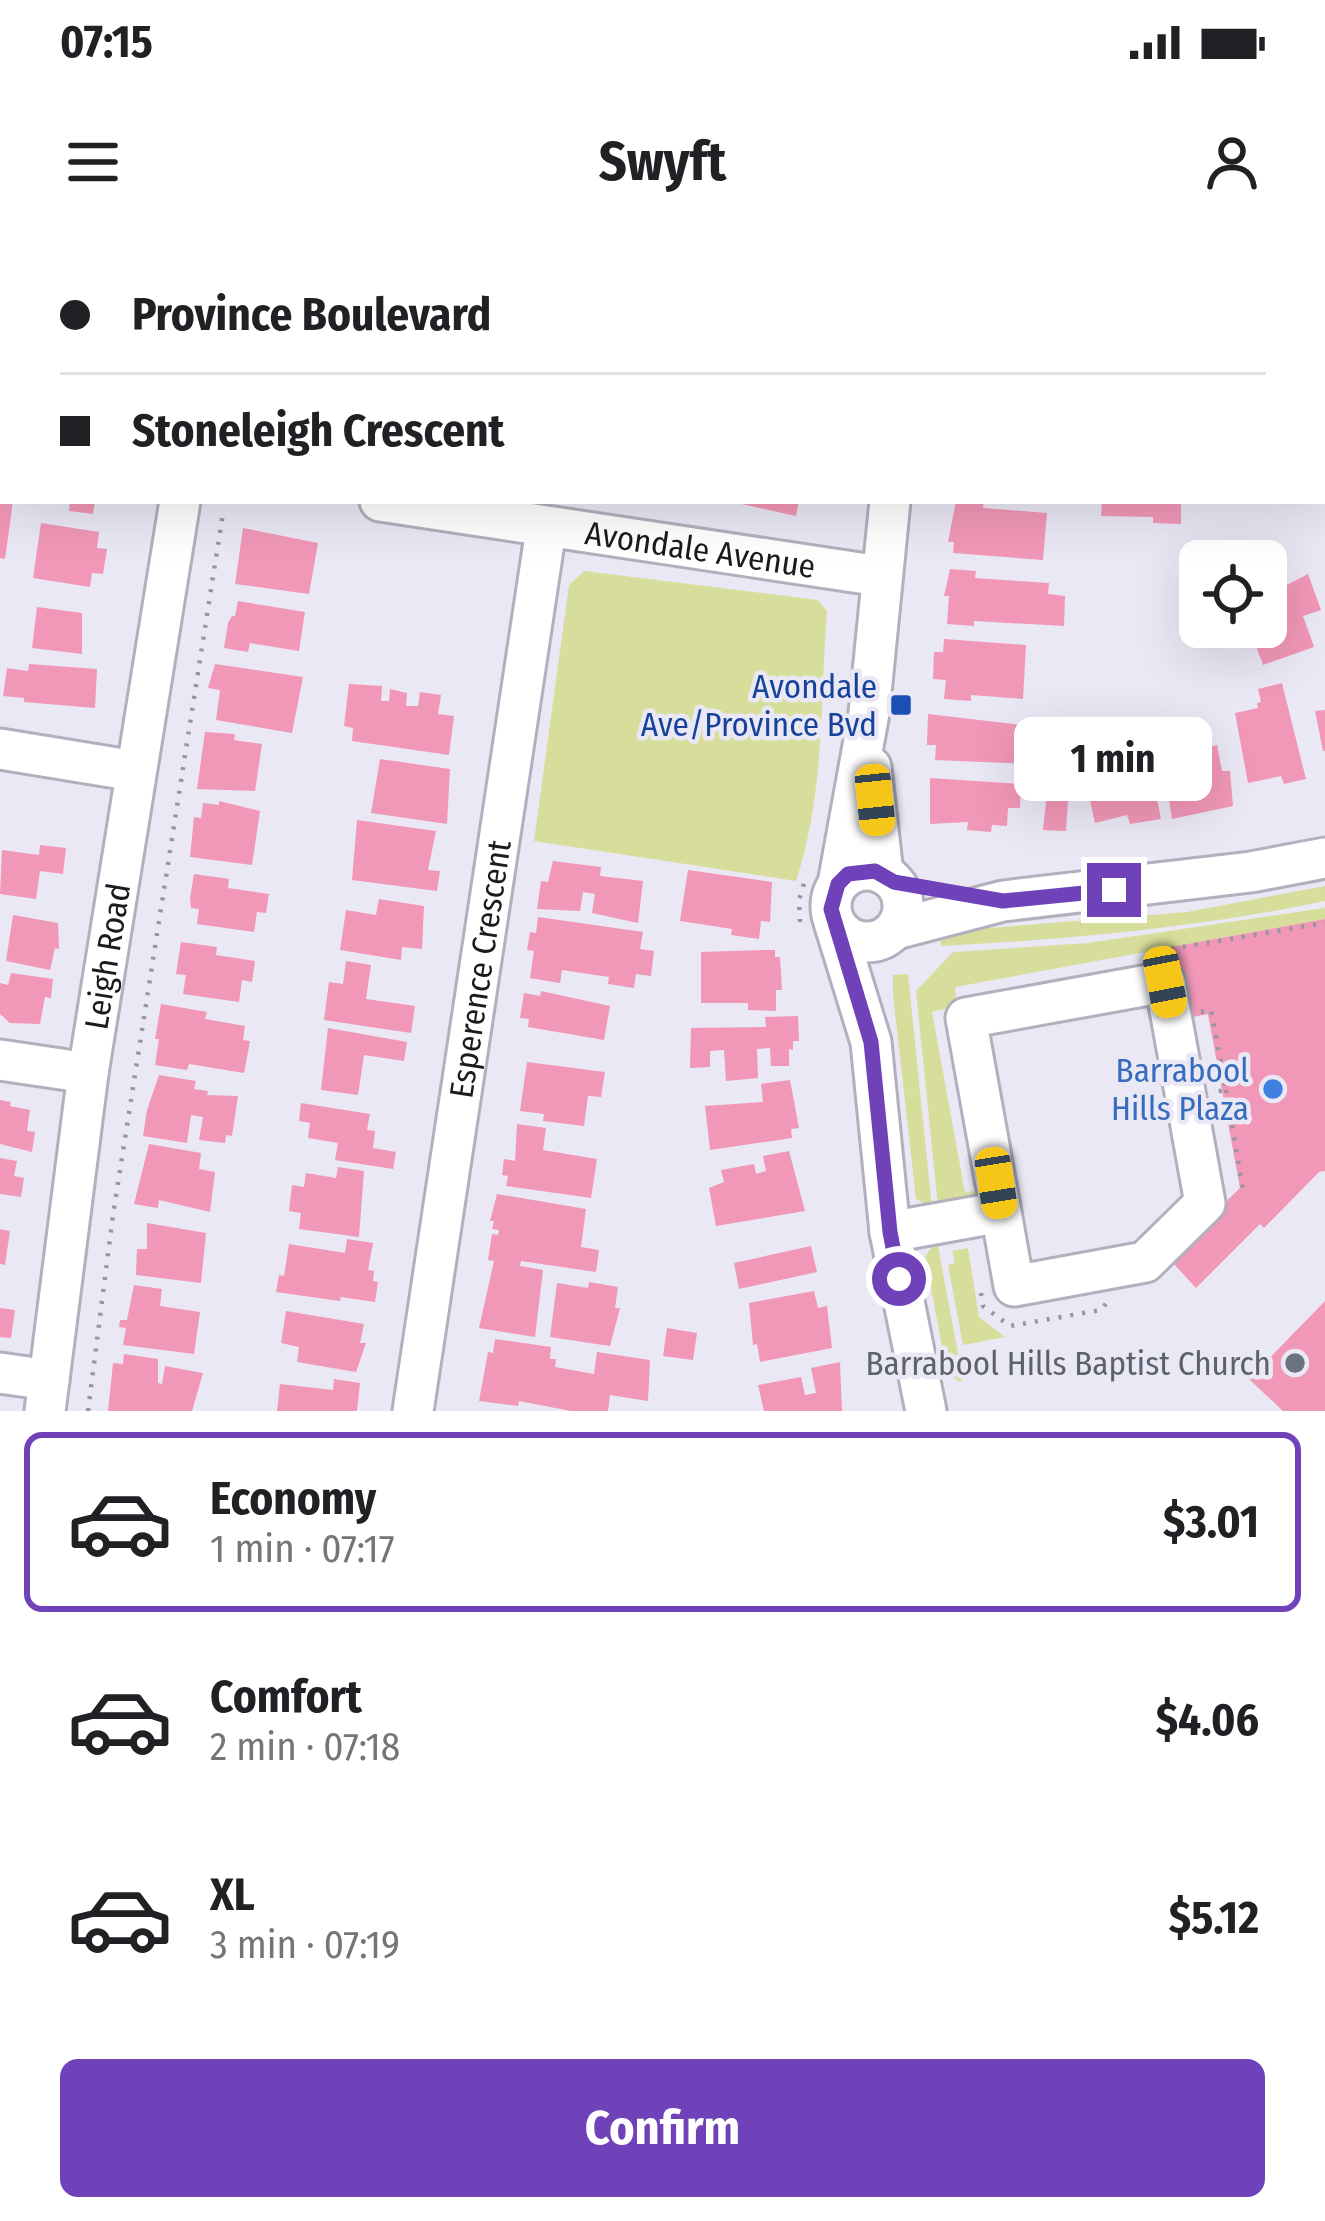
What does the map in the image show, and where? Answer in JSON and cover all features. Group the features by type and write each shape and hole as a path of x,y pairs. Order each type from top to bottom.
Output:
{"street":[{"name":"Leigh Road","path":"47,1396 88,1073 180,504"},
{"name":"Avondale Avenue","path":"398,504 880,576"},
{"path":"890,504 869,713 836,903 871,1042 890,1232 926,1411"},
{"name":"Esperence Crescent","path":"413,1411 546,529"},
{"path":"869,713 889,878 903,905 878,980 871,1042"},
{"path":"0,749 135,771"},
{"path":"836,903 853,940 879,940 893,931 1003,901 1252,872 1325,858"},
{"path":"836,903 861,870 1003,901"},
{"path":"1165,982 1205,1203 1145,1262 1014,1286 1000,1212 966,1018 1165,982"},
{"path":"0,1060 88,1073"},
{"path":"890,1232 1000,1212"},
{"path":"0,1373 47,1396"}],"path":[{"path":"88,1411 113,1215 223,513"},
{"path":"1169,950 1325,923"},
{"path":"1186,1098 1226,1090 1211,1010 1196,1012"}],"green space":[{"path":"584,571 818,600 827,611 817,781 796,881 534,841 569,585"},
{"path":"1325,886 1325,901 1230,918 1086,936 941,946 940,932 1187,912"},
{"path":"1325,908 1325,919 955,987 957,1006 932,1012 965,1192 985,1190 985,1195 938,1207 916,991 953,952 1088,943"},
{"path":"908,974 932,1208 916,1199 893,995 893,975"},
{"path":"937,1241 960,1382 947,1373 925,1256"},
{"path":"968,1248 979,1317 1005,1337 963,1345 948,1265 955,1263 952,1251"}],"building":[{"path":"0,504 13,504 5,559 0,558"},
{"path":"70,504 95,504 93,514 69,511"},
{"path":"742,504 798,504 796,516"},
{"path":"955,504 1047,513 1043,560 953,553 954,542 948,542"},
{"path":"1102,504 1181,504 1181,524 1153,523 1153,517 1101,516"},
{"path":"41,523 99,532 97,548 107,549 103,574 92,573 90,587 33,578"},
{"path":"243,528 318,543 309,594 235,584"},
{"path":"950,569 976,571 975,578 1049,583 1048,594 1065,596 1064,626 947,624 949,596 944,596"},
{"path":"1308,574 1321,610 1303,616 1314,647 1263,665 1257,648 1287,648 1287,585"},
{"path":"238,601 305,612 299,651 250,643 248,652 224,648"},
{"path":"37,607 82,613 82,654 32,648"},
{"path":"944,639 1026,645 1023,699 971,695 971,701 944,699 946,680 933,679 934,652 943,652"},
{"path":"29,664 97,669 95,708 3,696 7,668 28,671"},
{"path":"215,664 303,677 292,733 216,720 220,690 208,688"},
{"path":"1282,683 1306,779 1284,784 1281,776 1248,783 1235,713 1258,708 1258,689"},
{"path":"349,684 382,686 381,701 389,701 390,689 407,693 406,706 418,706 420,692 441,695 438,714 454,716 449,755 352,741 353,728 344,726"},
{"path":"1325,710 1325,751 1323,751 1315,711"},
{"path":"928,714 1030,726 1027,764 935,760 936,745 927,745"},
{"path":"1198,729 1201,749 1217,745 1222,771 1230,771 1233,806 1172,819 1159,736"},
{"path":"205,732 235,734 234,740 262,744 255,791 197,789"},
{"path":"1125,737 1131,763 1149,761 1161,819 1130,824 1127,815 1095,823 1078,745"},
{"path":"380,759 450,769 447,824 371,813"},
{"path":"930,778 1021,784 1020,808 1008,808 1007,826 992,825 991,832 967,830 968,822 930,824"},
{"path":"1048,783 1069,784 1066,831 1043,830"},
{"path":"219,801 260,811 252,865 190,857 194,817 201,818 203,803 219,805"},
{"path":"357,820 436,831 428,870 440,871 437,891 352,880"},
{"path":"40,845 66,848 63,874 40,871 36,899 0,894 2,850 39,855"},
{"path":"553,861 601,867 600,876 643,881 638,923 592,913 595,894 583,892 580,911 537,909 541,881 548,882"},
{"path":"688,870 772,882 770,922 761,921 759,939 731,935 732,929 680,921"},
{"path":"194,874 229,879 228,888 269,894 266,913 257,912 254,932 197,924 199,909 191,908 190,898"},
{"path":"379,899 424,906 422,949 402,947 401,960 340,950 346,910 376,915"},
{"path":"13,915 58,923 59,949 55,948 50,970 6,961"},
{"path":"538,917 643,932 640,949 654,951 651,976 636,974 634,988 608,984 609,977 562,970 560,983 530,978 534,951 527,950"},
{"name":"Barrabool Hills Plaza","path":"1325,919 1325,1171 1264,1228 1260,1224 1196,1288 1174,1264 1191,1247 1186,1241 1240,1188 1208,1014 1183,1019 1171,947"},
{"path":"181,942 217,947 216,955 255,961 252,982 242,980 239,1002 183,994 186,975 176,974"},
{"path":"775,950 775,957 780,957 782,990 776,990 776,1011 748,1010 748,1003 701,1003 701,952"},
{"path":"346,961 371,965 366,999 415,1006 411,1033 324,1020 329,982 343,984"},
{"path":"11,973 53,979 40,1024 10,1023 0,1014 0,983 8,985"},
{"path":"541,991 610,1006 604,1040 528,1027 529,1019 520,1018 524,993 540,996"},
{"path":"161,1004 207,1012 205,1019 245,1026 243,1040 250,1041 244,1073 189,1064 187,1070 155,1065"},
{"path":"798,1016 799,1041 793,1041 793,1050 789,1049 789,1066 771,1066 770,1048 757,1049 758,1078 726,1081 724,1050 710,1051 710,1067 690,1068 691,1028 766,1027 765,1017"},
{"path":"328,1028 407,1042 404,1061 364,1055 358,1095 321,1090"},
{"path":"527,1062 605,1072 601,1097 588,1096 584,1126 543,1121 544,1114 520,1111"},
{"path":"159,1075 196,1081 194,1089 208,1091 207,1095 238,1096 232,1136 226,1135 225,1143 199,1140 203,1117 191,1115 187,1143 143,1136"},
{"path":"790,1080 799,1128 791,1129 792,1138 710,1150 705,1106 763,1102 761,1084"},
{"path":"0,1100 30,1110 27,1131 35,1132 32,1152 0,1144"},
{"path":"301,1103 370,1114 367,1130 375,1131 373,1148 396,1152 393,1169 335,1160 338,1143 308,1138 310,1123 299,1121"},
{"path":"517,1124 546,1128 543,1150 597,1159 591,1198 506,1186 504,1159 515,1161"},
{"path":"149,1144 201,1153 199,1169 215,1172 210,1212 159,1200 158,1208 134,1204"},
{"path":"789,1151 805,1211 716,1226 709,1188 724,1182 721,1170 754,1164 756,1174 766,1171 763,1156"},
{"path":"0,1158 17,1161 14,1176 24,1178 21,1197 0,1194"},
{"path":"338,1167 364,1171 359,1237 299,1229 301,1213 289,1211 292,1185 304,1187 306,1173 336,1178"},
{"path":"497,1194 586,1209 581,1247 599,1250 596,1272 521,1261 520,1266 543,1270 535,1337 479,1328 494,1261 488,1260 492,1234 498,1235 499,1230 492,1229 494,1221 490,1221"},
{"path":"147,1223 206,1233 201,1283 136,1275 137,1249 147,1249"},
{"path":"0,1229 10,1231 5,1265 0,1264"},
{"path":"347,1239 373,1243 368,1270 374,1271 373,1281 378,1282 375,1302 276,1292 289,1244 345,1253"},
{"path":"811,1246 817,1272 739,1289 734,1263"},
{"path":"589,1282 618,1287 615,1308 620,1308 610,1346 550,1337 557,1283 588,1288"},
{"path":"134,1285 162,1289 160,1306 200,1312 194,1354 123,1345 126,1328 119,1327 120,1320 127,1320"},
{"path":"814,1291 818,1308 827,1306 832,1348 760,1362 757,1344 753,1345 749,1303"},
{"name":"Barrabool Hills Baptist Church","path":"1325,1301 1325,1411 1283,1411 1249,1379"},
{"path":"0,1308 15,1310 11,1338 0,1337"},
{"path":"286,1311 364,1324 360,1343 366,1343 356,1372 297,1362 299,1347 281,1343"},
{"path":"667,1328 697,1333 693,1360 663,1356"},
{"path":"495,1339 551,1347 555,1367 594,1374 597,1352 650,1360 648,1401 610,1395 608,1411 571,1411 519,1401 518,1406 479,1401"},
{"path":"124,1354 158,1359 158,1383 162,1384 165,1366 203,1373 192,1411 108,1411 113,1363 123,1364"},
{"path":"840,1362 842,1411 764,1411 758,1385 801,1377 805,1395 816,1393 811,1368"},
{"path":"334,1379 360,1383 357,1411 277,1411 280,1384 333,1390"}],"place":[{"name":"Avondale Ave/Province Bvd","path":"901,705"},
{"name":"Barrabool Hills Plaza","path":"1273,1089"},
{"name":"Barrabool Hills Baptist Church","path":"1295,1363"}],"route":[{"path":"899,1279 871,1042 831,909 838,884 861,870 875,871 894,882 1003,901 1114,890"}]}
